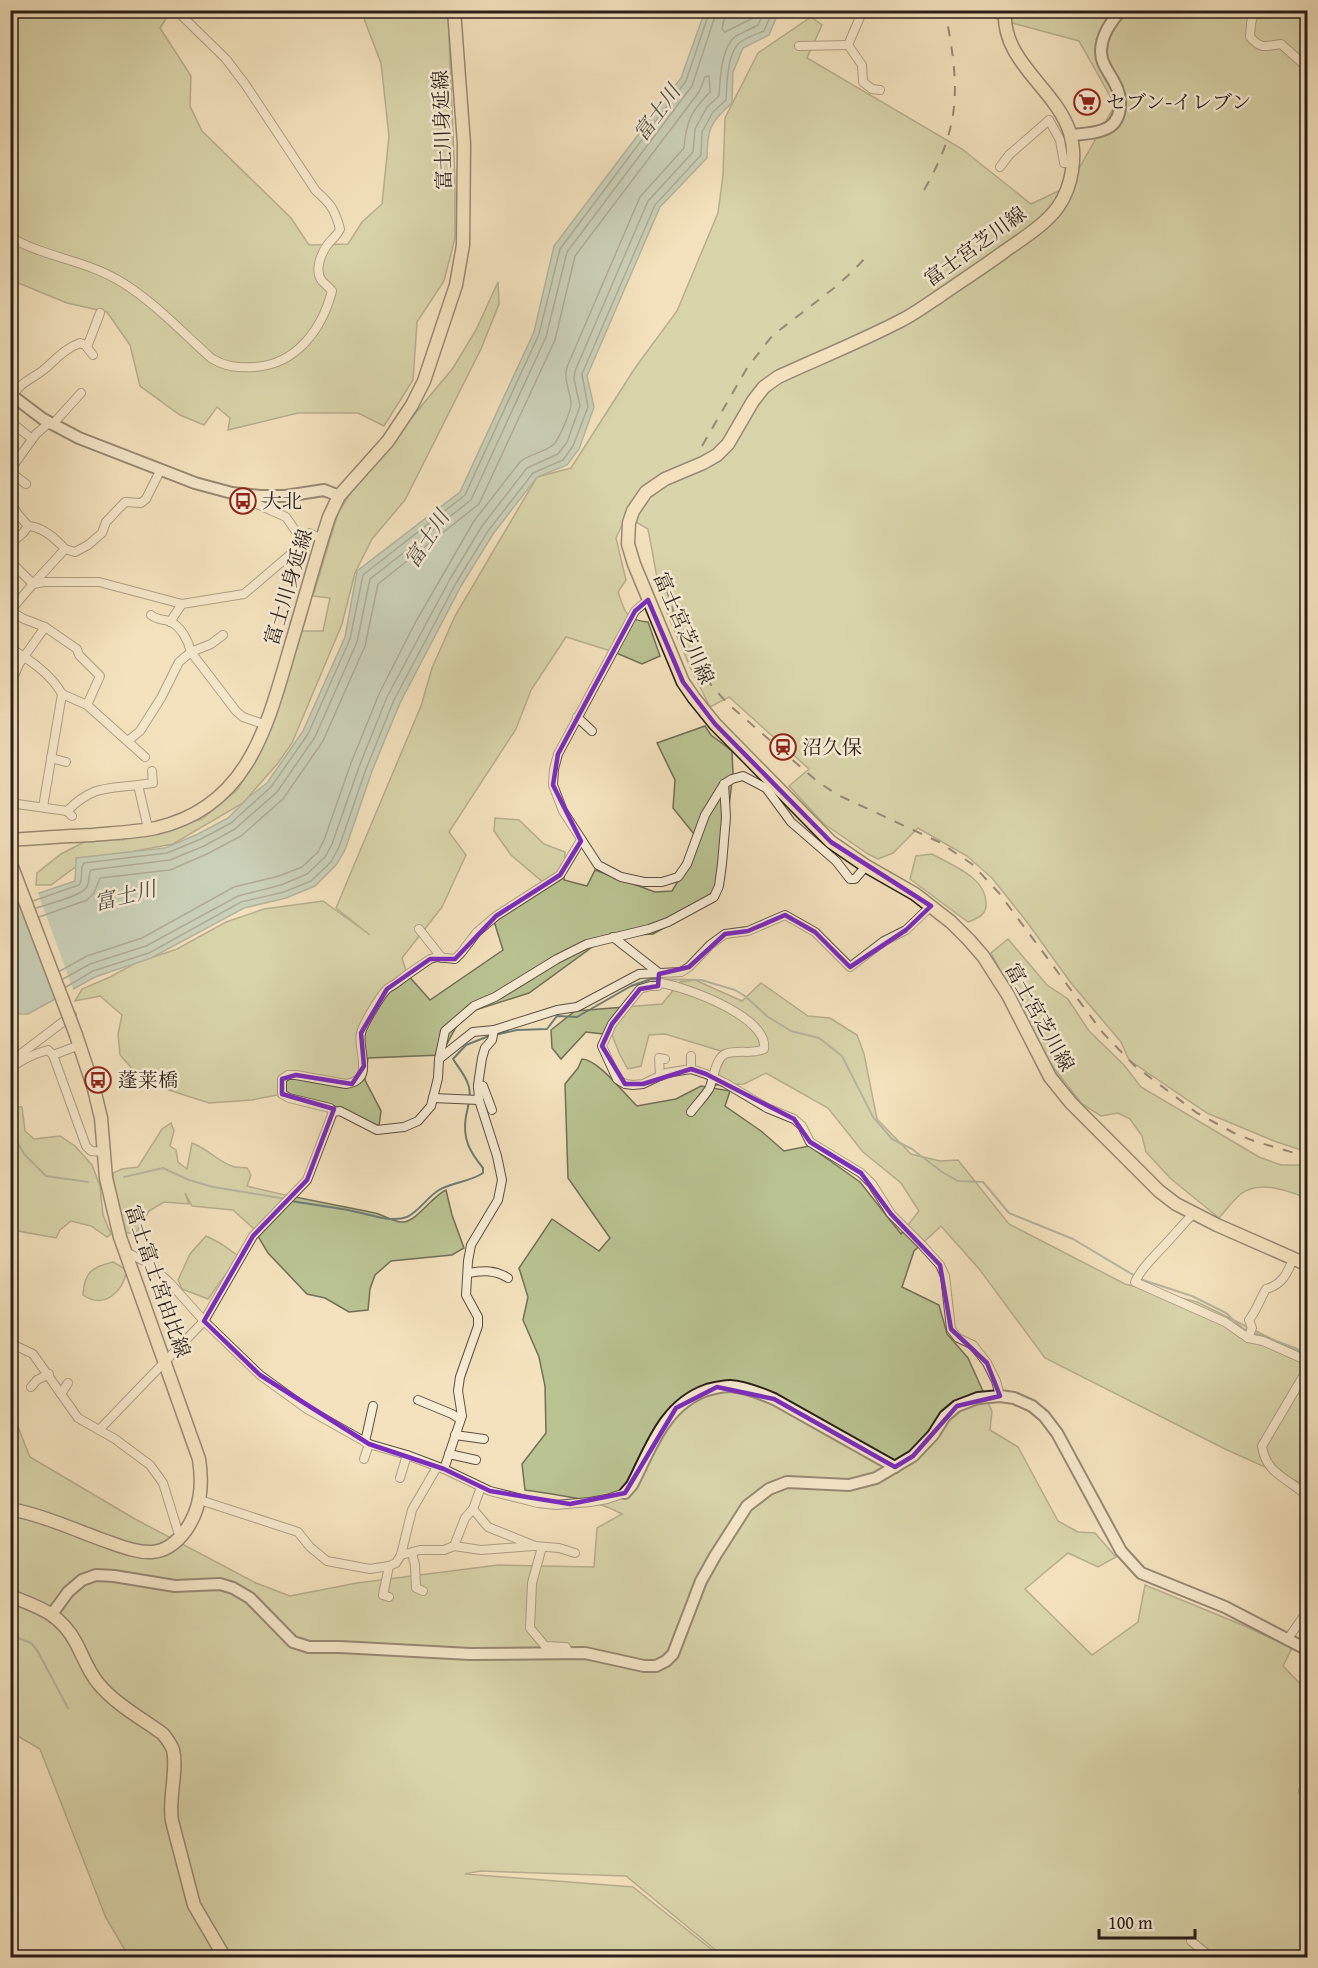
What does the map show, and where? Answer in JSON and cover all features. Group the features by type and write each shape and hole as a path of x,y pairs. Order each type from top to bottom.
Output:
{"main road":[{"name":"富士川身延線","path":"10,840 153,829 188,817 206,807 235,782 258,746 322,539 339,496 388,441 412,405 424,381 456,285 463,245 464,144 454,10"},
{"name":"富士宮芝川線","path":"1005,10 1011,45 1025,68 1056,107 1071,135 1073,163 1069,186 1057,208 1031,232 904,319 778,377 764,387 753,400 728,444 717,456 665,479 646,492 633,511 629,523 628,543 648,600 683,682 705,713 831,842 866,866 915,894 969,940 1008,995 1050,1077 1071,1103 1159,1191 1176,1204 1308,1265"},
{"name":"富士富士宮由比線","path":"11,865 78,1040 94,1089 101,1118 111,1205 125,1251 199,1459 202,1480 200,1500 193,1520 180,1538"},
{"path":"10,1509 44,1518 137,1551 154,1552 171,1546 180,1538"},
{"path":"10,1596 52,1614 66,1626 98,1684 163,1734 169,1743 173,1751 174,1763 171,1821 194,1905 225,1958"}],"street":[{"path":"10,237 28,248 84,263 118,280 141,297 210,358 222,365 241,368 267,366 287,358 306,343 315,331 332,291 322,282 318,270 322,255 340,230 335,212 330,203 316,190 226,59 182,16 184,10"},
{"path":"848,45 863,10"},
{"path":"1071,135 1106,129 1114,122 1119,112 1121,104 1119,93 1105,67 1101,53 1106,32 1121,10"},
{"path":"1255,10 1250,37 1257,45 1266,47 1281,44 1308,68"},
{"path":"800,45 848,45"},
{"path":"848,45 862,65 863,81 872,89 880,90"},
{"path":"1000,167 1009,155 1048,120 1060,140 1064,163 1073,163"},
{"path":"87,347 100,313"},
{"path":"93,355 87,347 80,343 57,356 45,369 27,379 11,396 50,424 79,438 195,483 232,493 286,517 297,533 305,536"},
{"path":"26,484 10,471 32,439 81,393"},
{"path":"10,422 32,439"},
{"path":"10,501 28,525 37,527 56,538 64,549 75,552 102,533 106,522 125,502 141,502 146,499 161,469"},
{"path":"232,493 285,496 324,490 339,496"},
{"path":"10,544 24,533 28,525"},
{"path":"33,584 54,581 99,582 182,604 244,594 292,553 309,533 322,539"},
{"path":"64,549 10,611 45,627 77,649 80,656 100,676 87,705"},
{"path":"10,561 33,584"},
{"path":"648,600 635,611 558,754 554,769 553,785 563,811 598,865 621,877 644,882 662,882 678,878 687,864 705,815 724,784 743,776 766,788 791,822 836,861 850,879 855,879 866,866"},
{"path":"170,622 182,604"},
{"path":"151,615 156,619 170,622 180,629 191,651 236,711 243,717 266,725"},
{"path":"10,685 19,664 45,627"},
{"path":"129,740 140,731 161,698 179,662 191,651 211,644 223,635"},
{"path":"10,648 25,656 56,683 62,694 87,705 146,757"},
{"path":"43,807 62,694"},
{"path":"577,717 592,731"},
{"path":"51,758 66,762"},
{"path":"10,803 69,813 78,800 93,791 153,783 152,771"},
{"path":"581,840 560,875 496,916 477,932 455,959 436,957 387,989 366,1021 361,1033 360,1045 364,1066 362,1075 352,1084 288,1075 282,1079 282,1094 289,1098 330,1108 333,1112 340,1112 377,1130 404,1128 418,1121 428,1112 433,1098 445,1031 474,1006 495,998 557,959 587,944 668,922 714,897 719,886 722,864 726,817 724,784"},
{"path":"138,785 148,828"},
{"path":"439,1059 473,1032 493,1034 557,1010 577,1007 639,974 681,972 725,934 748,931 785,915 815,932 850,967 884,941 906,930 931,906"},
{"path":"419,929 442,958"},
{"path":"613,937 659,974 661,983"},
{"path":"691,1112 708,1089 714,1077 720,1058 724,1055 759,1051 764,1048 765,1042 760,1032 723,1004 689,990 661,983 658,986 640,989 612,1024 602,1046 617,1079 625,1084 643,1084 666,1073 690,1070 714,1077 767,1108 794,1119 802,1126 810,1142 861,1173 872,1184 891,1214 940,1265 945,1276 951,1329 958,1338 973,1345 987,1363 1000,1396"},
{"path":"10,1063 74,1014"},
{"path":"492,1110 482,1084 482,1058 493,1034"},
{"path":"53,1055 78,1040"},
{"path":"10,1069 33,1054 48,1050 53,1055 87,1146 91,1151 104,1152"},
{"path":"690,1070 691,1056"},
{"path":"660,1076 659,1058 665,1059"},
{"path":"473,1099 482,1084"},
{"path":"433,1098 473,1099"},
{"path":"200,1500 298,1532 310,1547 327,1561 370,1569 396,1563 401,1555 412,1510 449,1454 462,1416 458,1391 460,1377 478,1326 478,1317 466,1294 471,1245 498,1200 502,1180 497,1156 473,1099"},
{"path":"99,1430 204,1321 253,1236 307,1180 333,1112"},
{"path":"1194,1213 1143,1266 1135,1282 1308,1361"},
{"path":"125,1251 148,1263 260,1375 307,1409 367,1443 441,1468 481,1487 556,1505 590,1502 625,1493 632,1485 661,1426 676,1408 695,1394 717,1387 730,1386 754,1391 774,1399 895,1467"},
{"path":"1250,1334 1249,1320 1256,1311 1266,1289 1282,1282 1293,1259"},
{"path":"468,1273 490,1270 508,1278"},
{"path":"11,1345 33,1354 78,1418 115,1439 150,1466 163,1483 180,1538"},
{"path":"1308,1368 1263,1446 1264,1459 1274,1471 1308,1497"},
{"path":"31,1387 37,1380 49,1374"},
{"path":"61,1394 68,1383"},
{"path":"52,1614 68,1592 82,1580 96,1575 175,1586 220,1584 233,1588 250,1598 294,1642 309,1647 470,1654 585,1653 644,1666 656,1666 673,1654 701,1581 747,1506 769,1489 787,1482 849,1485 876,1478 913,1456 933,1435 945,1416 957,1406 978,1398 1000,1396 1014,1398 1032,1406 1057,1432 1121,1551 1141,1573 1225,1607 1308,1650"},
{"path":"418,1400 460,1419"},
{"path":"364,1459 373,1406"},
{"path":"455,1435 484,1439"},
{"path":"449,1454 476,1460"},
{"path":"400,1478 407,1455"},
{"path":"454,1546 465,1518 473,1509 481,1487"},
{"path":"473,1509 488,1527 538,1546"},
{"path":"401,1555 420,1550 444,1550 454,1546 481,1550 538,1546 559,1548 575,1553"},
{"path":"538,1546 532,1583 530,1628 545,1646 566,1647 569,1653"},
{"path":"412,1553 416,1588 423,1591"},
{"path":"389,1566 383,1595 389,1597"},
{"path":"1287,1640 1308,1610"},
{"path":"1308,1783 1304,1791 1308,1792"},
{"path":"1191,1941 1212,1958"}],"highlighted area":[{"path":"648,600 683,682 715,724 831,842 931,906 906,930 850,967 815,932 785,915 748,931 725,934 689,967 659,974 658,986 640,989 612,1024 602,1046 625,1084 643,1084 691,1069 706,1074 794,1119 810,1142 861,1173 891,1214 940,1265 951,1329 987,1363 1000,1396 957,1406 913,1456 895,1467 774,1399 717,1387 676,1408 625,1493 570,1504 490,1491 444,1469 369,1444 260,1375 204,1321 253,1236 307,1180 334,1109 282,1094 282,1079 296,1075 352,1084 364,1066 361,1033 387,989 430,959 455,959 496,916 560,875 581,841 553,785 558,754 635,611"}],"green space":[{"path":"10,11 171,11 160,28 191,76 190,106 202,131 291,218 309,245 348,244 362,222 382,204 389,136 381,63 361,11 448,11 455,238 444,281 417,322 413,380 384,426 358,413 298,413 228,430 230,418 217,407 204,425 180,415 140,386 130,345 107,312 67,303 11,280"},
{"path":"957,11 1307,11 1307,1152 1207,1113 1129,1060 1121,1042 1071,983 1027,922 992,878 967,856 918,828 893,853 878,859 823,823 789,786 809,769 729,697 710,707 661,599 648,529 626,516 616,538 626,580 618,592 622,605 630,617 648,622 660,656 642,664 614,652 566,637 531,690 516,729 449,832 466,855 442,907 402,958 407,974 430,1000 503,950 493,918 545,884 511,855 494,831 495,818 519,820 544,844 565,852 564,880 587,886 595,870 655,892 672,891 693,857 694,834 673,808 675,780 657,743 705,726 711,735 732,751 733,773 718,898 653,934 618,936 602,940 529,993 463,1014 441,1055 368,1058 365,1080 381,1111 379,1126 334,1106 282,1094 252,1100 209,1103 144,1082 120,1055 118,1034 122,1015 100,996 75,1001 82,989 136,963 177,949 226,922 264,909 323,901 370,935 336,908 421,706 432,668 455,616 537,477 571,468 635,368 677,311 718,213 723,175 725,118 758,53 811,17 822,25 807,58 962,149 1031,204 1069,186 1115,105 1079,41 983,15"},
{"path":"498,282 499,304 481,349 405,500 372,539 355,573 342,624 292,743 278,763 243,803 173,844 135,851 74,868 51,885 36,885 37,873 61,854 90,839 122,840 202,819 237,790 257,759 301,631 323,631 330,598 313,596 338,513 355,486 453,368 476,330"},
{"path":"932,854 966,873 980,886 986,903 981,916 968,922 910,879 916,856"},
{"path":"1008,939 1047,985 1068,999 1089,1031 1124,1065 1141,1087 1259,1157 1281,1165 1307,1165 1307,1198 1275,1188 1258,1187 1242,1193 1219,1218 1170,1178 1146,1152 1142,1136 1130,1119 1118,1113 1101,1116 1082,1104 1045,1057 991,953"},
{"path":"695,980 742,1001 761,983 808,1016 830,1018 857,1035 864,1054 877,1119 911,1154 940,1161 958,1160 1009,1224 1125,1284 1197,1302 1307,1356 1307,1486 1225,1449 1045,1358 980,1270 941,1226 914,1251 902,1287 939,1305 947,1334 968,1358 992,1411 990,1430 1018,1447 1058,1521 1078,1532 1095,1533 1116,1557 1098,1567 1068,1553 1025,1589 1092,1655 1138,1622 1145,1585 1292,1648 1283,1666 1307,1689 1307,1957 724,1957 626,1876 480,1871 465,1874 633,1887 721,1957 129,1957 106,1918 40,1749 11,1732 10,1407 30,1457 135,1519 256,1583 290,1596 357,1583 498,1565 594,1567 597,1528 622,1514 587,1501 525,1490 522,1464 546,1433 545,1386 539,1357 523,1320 528,1297 519,1268 552,1219 599,1251 610,1238 568,1178 565,1084 582,1059 596,1065 637,1106 676,1099 701,1086 730,1091 725,1106 761,1131 784,1151 809,1146 860,1182 901,1234 919,1211 901,1183 863,1152 828,1108 766,1073 744,1084 715,1085 721,1051 665,1034 649,1035 641,1066 628,1069 612,1035 586,1032 561,1059 552,1048 551,1030 575,1011 662,1004 680,982"},
{"path":"11,1106 22,1107 25,1131 34,1139 60,1136 75,1146 92,1165 100,1186 103,1215 111,1234 107,1237 91,1226 71,1221 60,1230 56,1238 18,1231 11,1222"},
{"path":"171,1123 174,1131 170,1146 176,1150 178,1162 187,1169 192,1143 227,1164 247,1168 251,1175 247,1186 263,1190 375,1213 402,1222 413,1218 446,1190 464,1248 452,1255 391,1261 375,1275 370,1289 368,1310 349,1312 325,1298 307,1294 268,1253 253,1228 233,1210 192,1206 185,1193 189,1204 164,1202 149,1211 136,1233 126,1233 116,1214 113,1173 138,1167 162,1129"},
{"path":"206,1236 237,1255 208,1299 182,1289 178,1280 190,1254"},
{"path":"113,1262 127,1270 122,1285 117,1291 106,1299 99,1300 83,1295 85,1281 90,1272"}],"water":[{"name":"富士川","path":"705,11 779,11 769,35 743,48 733,72 732,103 711,127 707,158 660,207 587,376 594,407 579,449 567,465 537,477 493,534 461,586 400,703 372,771 345,850 336,865 315,886 286,898 244,908 151,958 95,977 28,1014 11,1014 10,903 75,881 76,858 165,848 228,818 267,783 303,731 345,637 357,571 460,492 534,332 554,246 681,78"}],"pier":[{"path":"37,890 74,992 62,999 23,895"}],"waterway":[{"path":"495,1035 517,1030 547,1029 557,1016 577,1017 631,986 651,979 701,980 735,990 768,1017 791,1031 819,1038 842,1056 873,1117 892,1139 912,1149 958,1181 983,1182 1009,1213 1073,1239 1135,1276"},
{"path":"291,1201 400,1219 412,1214 439,1190 483,1173 483,1168 471,1151 465,1132 469,1088 465,1077 453,1059 466,1045 489,1036"},
{"path":"10,1129 24,1154 46,1176 88,1182"},
{"path":"124,1177 163,1168 189,1180 213,1187 286,1199"},
{"path":"1140,1279 1192,1296 1226,1313 1243,1329 1308,1355"},
{"path":"10,1635 31,1643 37,1650 68,1708"}],"railway":[{"path":"924,190 946,144 954,103 953,60 945,10"},
{"path":"702,446 747,368 772,336 834,288 867,256"},
{"path":"666,587 680,634 690,655 700,672 727,703 818,782 838,795 939,842 972,864 999,893 1103,1033 1135,1066 1197,1113 1234,1133 1308,1157"}],"place":[{"name":"セブン-イレブン","path":"1087,102"},
{"name":"大北","path":"243,501"},
{"name":"沼久保","path":"783,747"},
{"name":"蓬莱橋","path":"98,1080"}]}
